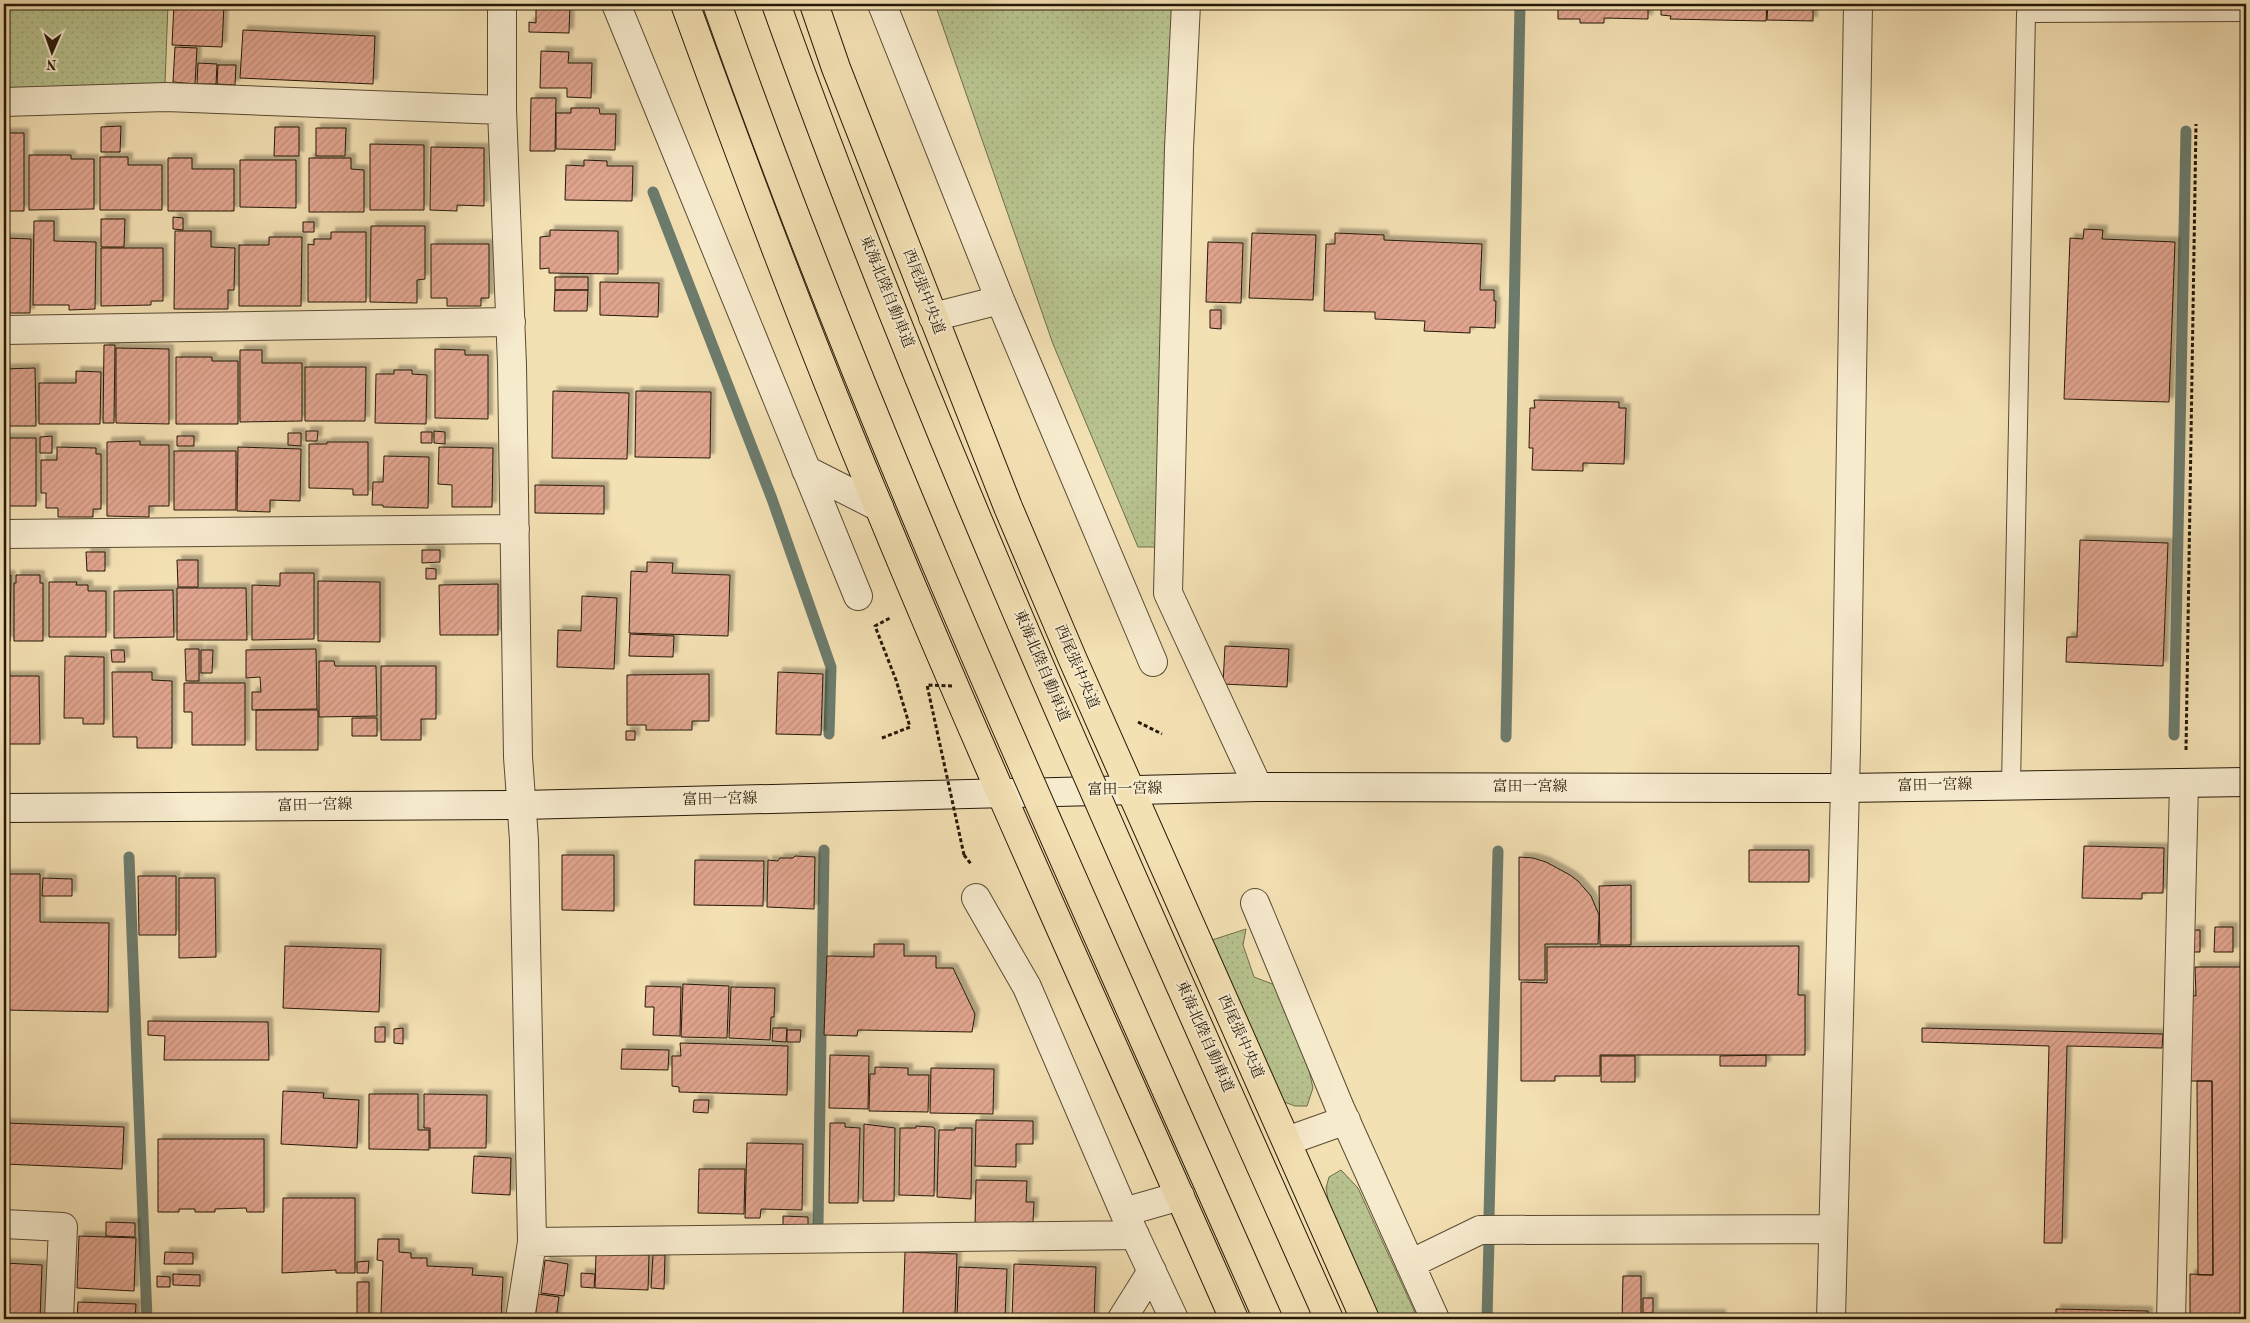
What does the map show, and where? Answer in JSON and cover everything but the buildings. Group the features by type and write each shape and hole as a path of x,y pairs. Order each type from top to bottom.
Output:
{"main road":[{"path":"685,4 799,310 879,507 1001,793 1234,1319"},
{"path":"717,4 832,312 922,530 1268,1319"},
{"name":"東海北陸自動車道","path":"776,4 885,292 970,500 1106,818 1329,1319"},
{"name":"西尾張中央道","path":"814,4 840,77 1008,507 1129,790 1365,1319"}],"street":[{"path":"502,4 502,110 510,322 518,757 522,805 532,1242 520,1319"},
{"path":"616,4 858,596"},
{"path":"882,4 1000,300 1153,662"},
{"path":"1186,4 1179,148 1168,593 1258,787"},
{"path":"1831,1319 1843,788 1846,749 1858,4"},
{"path":"4,102 166,97 502,110"},
{"path":"933,317 1000,300"},
{"path":"4,330 510,322"},
{"path":"806,470 879,507"},
{"path":"4,534 515,529"},
{"path":"1126,598 1146,593 1168,593"},
{"name":"富田一宮線","path":"4,808 522,805 1258,787 1843,788 2246,782"},
{"path":"2170,1319 2184,783"},
{"path":"976,898 1026,987 1129,1223 1174,1319"},
{"path":"1255,903 1346,1120 1435,1319"},
{"path":"1287,1141 1346,1120"},
{"path":"532,1242 1129,1223 1180,1196"},
{"path":"4,1224 63,1227 58,1319"},
{"path":"1410,1264 1480,1230 1833,1229"},
{"path":"1122,1319 1152,1271"}],"lane":[{"path":"2011,785 2026,13 2246,12"}],"path":[{"path":"2184,783 2196,124"},
{"path":"882,738 910,727 896,680 876,626 894,616"},
{"path":"923,676 927,685"}],"green space":[{"path":"18,4 168,4 165,84 4,88 4,12"},
{"path":"935,4 1172,4 1156,547 1138,547 1053,344"},
{"path":"1246,929 1243,945 1254,977 1275,985 1306,1057 1313,1088 1307,1106 1295,1106 1279,1100 1209,941"},
{"path":"1341,1170 1358,1188 1418,1319 1376,1319 1329,1205 1326,1188 1329,1177"}],"waterway":[{"path":"1506,737 1520,4"},
{"path":"2174,735 2186,131"},
{"path":"653,192 772,499 831,667 829,734"},
{"path":"818,1225 824,850"},
{"path":"1489,1216 1498,851"},
{"path":"129,857 147,1319"},
{"path":"1487,1319 1489,1240"}]}
